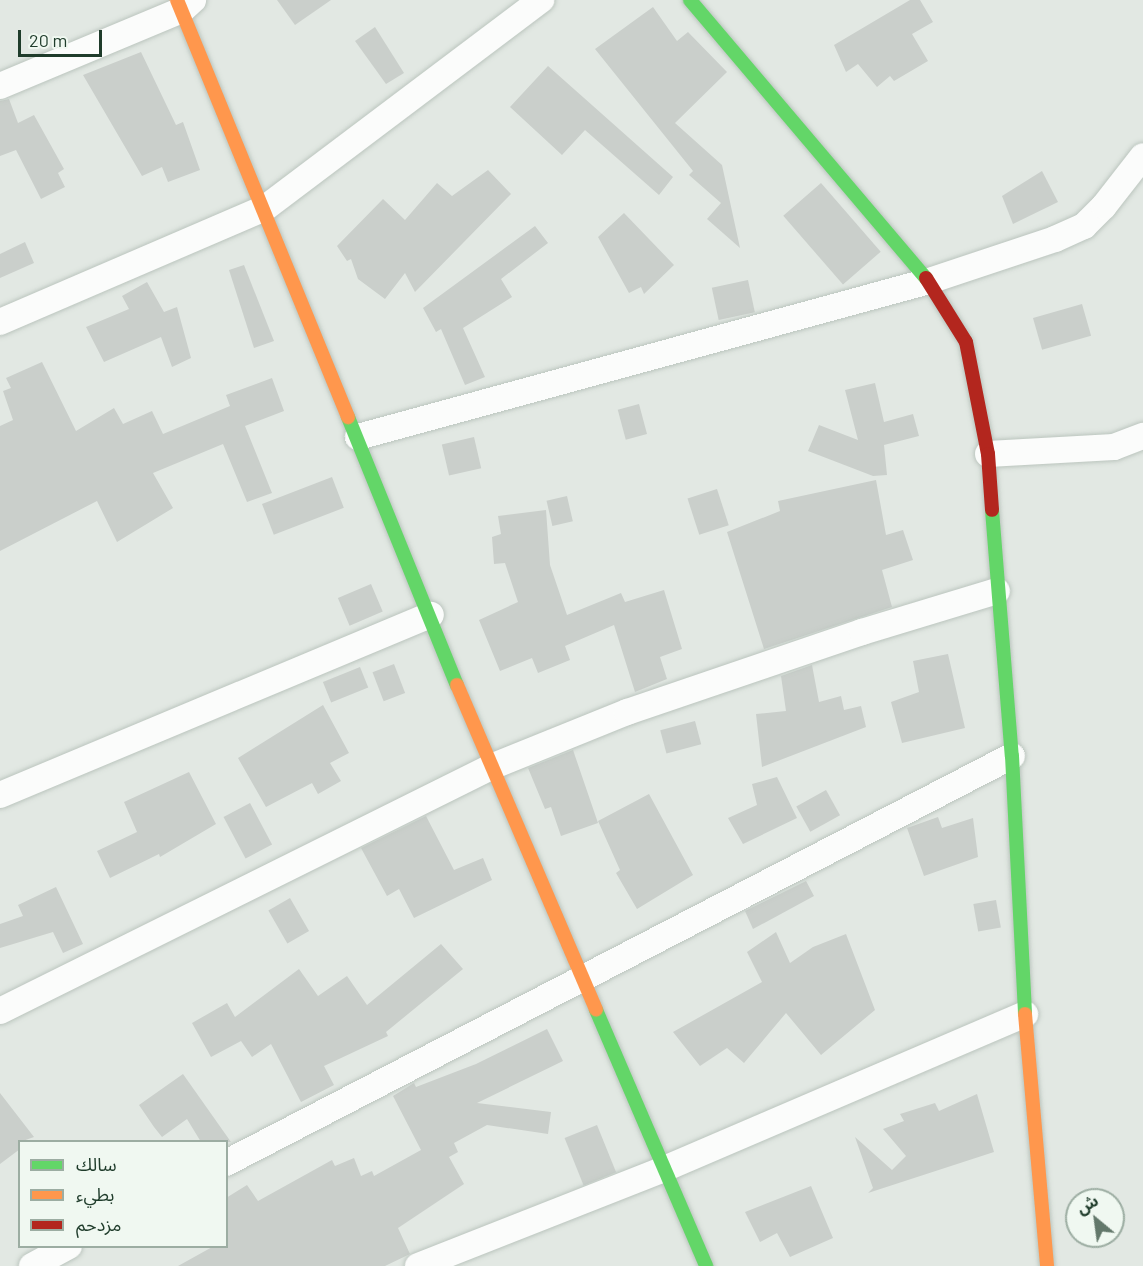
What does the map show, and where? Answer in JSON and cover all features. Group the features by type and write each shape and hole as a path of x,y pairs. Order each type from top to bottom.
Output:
{"street":[{"path":"0,322 265,208 541,0"},
{"path":"690,0 929,281 966,342 988,454 997,591 1012,756 1025,1014 1047,1266"},
{"path":"0,86 184,3 491,767 706,1266"},
{"path":"358,437 929,281 1055,239 1084,226 1143,156"},
{"path":"988,454 1114,447 1143,436"},
{"path":"0,1011 491,767 627,712 862,632 997,591"},
{"path":"0,795 431,615"},
{"path":"228,1162 581,976 1012,756"},
{"path":"418,1266 664,1169 1025,1014"},
{"path":"32,1266 65,1248"}],"building":[{"path":"277,0 331,0 295,25"},
{"path":"910,0 920,0 933,22 912,34 928,61 894,81 890,76 877,87 858,64 846,72 834,45"},
{"path":"653,7 677,41 688,32 727,72 675,123 722,165 740,248 707,219 721,203 689,175 693,171 595,49"},
{"path":"375,27 404,73 386,84 355,41"},
{"path":"141,52 176,125 183,122 200,170 168,182 162,167 142,176 83,75"},
{"path":"548,66 673,177 659,195 585,130 562,155 510,107"},
{"path":"9,99 18,123 34,115 64,169 58,173 65,187 41,199 16,150 0,156 0,101"},
{"path":"488,170 511,194 415,292 405,273 385,299 358,279 351,259 347,261 337,246 383,199 405,220 437,183 452,196"},
{"path":"1042,171 1058,202 1013,224 1002,196"},
{"path":"821,183 881,252 843,284 783,216"},
{"path":"624,213 674,265 644,294 641,287 629,293 598,237"},
{"path":"535,226 548,243 501,279 512,297 463,328 485,377 465,385 441,329 436,332 423,308"},
{"path":"25,242 34,263 0,278 0,254"},
{"path":"244,265 274,341 254,348 229,270"},
{"path":"748,280 755,312 719,320 712,288"},
{"path":"147,282 164,312 177,307 191,358 172,367 161,337 104,362 86,327 129,309 122,296"},
{"path":"1082,304 1091,336 1042,350 1033,318"},
{"path":"42,362 76,431 114,408 123,424 152,411 163,434 230,406 226,395 272,378 284,411 245,426 272,493 247,502 223,444 153,473 173,508 117,542 97,501 0,551 0,426 13,420 3,391 11,388 6,378"},
{"path":"875,383 884,422 913,414 919,436 884,445 887,475 873,476 808,451 819,425 858,440 845,390"},
{"path":"639,404 647,434 626,440 618,410"},
{"path":"474,437 481,468 449,476 442,444"},
{"path":"332,477 344,508 274,535 262,504"},
{"path":"876,480 886,535 903,530 913,560 882,570 892,607 764,649 727,532 780,511 778,501"},
{"path":"717,489 729,525 699,535 688,499"},
{"path":"567,496 573,521 552,526 547,501"},
{"path":"546,510 550,565 567,615 621,593 625,602 664,590 682,649 660,657 667,679 635,692 614,625 565,646 570,660 538,673 532,658 500,671 479,620 518,602 505,563 494,564 492,537 501,534 498,516"},
{"path":"371,584 383,612 350,626 338,598"},
{"path":"948,654 965,728 902,743 891,702 919,692 913,661"},
{"path":"394,664 405,693 384,701 373,672"},
{"path":"812,665 819,702 841,696 844,710 861,706 866,727 762,767 756,714 786,711 781,676"},
{"path":"360,667 368,687 331,702 323,682"},
{"path":"323,705 349,753 330,763 341,781 318,794 312,783 266,807 238,758"},
{"path":"695,721 701,744 666,753 660,730"},
{"path":"573,750 598,823 561,836 551,807 545,809 528,768"},
{"path":"189,772 216,824 160,857 159,854 110,878 97,851 137,832 124,802"},
{"path":"777,777 797,818 743,844 728,818 757,805 752,784"},
{"path":"826,790 840,815 810,832 796,806"},
{"path":"649,794 693,875 637,909 616,873 620,870 598,821"},
{"path":"250,803 272,844 246,859 224,817"},
{"path":"426,816 454,870 483,858 492,880 414,918 399,889 387,896 361,848"},
{"path":"938,817 942,828 973,818 978,857 924,876 907,828"},
{"path":"806,881 814,896 753,929 745,911"},
{"path":"56,887 83,944 63,953 53,932 0,948 0,924 23,916 18,905"},
{"path":"290,898 309,931 287,943 268,910"},
{"path":"996,900 1001,928 978,932 973,904"},
{"path":"776,932 790,963 813,947 846,934 875,1010 821,1055 786,1013 744,1063 727,1048 700,1066 673,1032 762,982 747,952"},
{"path":"441,944 463,969 386,1032 388,1036 324,1066 334,1085 301,1102 271,1044 252,1057 241,1041 211,1057 192,1023 227,1003 235,1017 299,969 318,996 347,976 367,1005"},
{"path":"547,1029 563,1061 477,1103 551,1112 548,1134 487,1125 454,1143 458,1152 449,1157 464,1184 398,1228 410,1254 385,1266 178,1266 210,1248 228,1248 228,1197 247,1185 258,1201 332,1160 335,1166 354,1158 361,1176 372,1171 374,1176 421,1150 393,1096 414,1083 416,1087 476,1064"},
{"path":"183,1074 231,1142 228,1140 200,1140 187,1119 162,1137 139,1105"},
{"path":"0,1093 34,1137 18,1140 18,1150 0,1164"},
{"path":"977,1094 994,1152 868,1193 873,1188 855,1137 892,1170 906,1156 883,1129 904,1121 900,1114 935,1103 939,1111"},
{"path":"597,1125 616,1172 584,1185 565,1138"},
{"path":"811,1186 833,1238 790,1257 777,1233 760,1242 745,1212"}],"traffic: fast":[{"path":"690,0 926,278"},
{"path":"348,417 457,685"},
{"path":"992,510 1012,756 1025,1014"},
{"path":"596,1010 706,1266"}],"traffic: slow":[{"path":"177,0 348,417"},
{"path":"457,685 596,1010"},
{"path":"1025,1014 1047,1266"}],"traffic: jam":[{"path":"926,278 966,342 988,454 992,510"}]}
